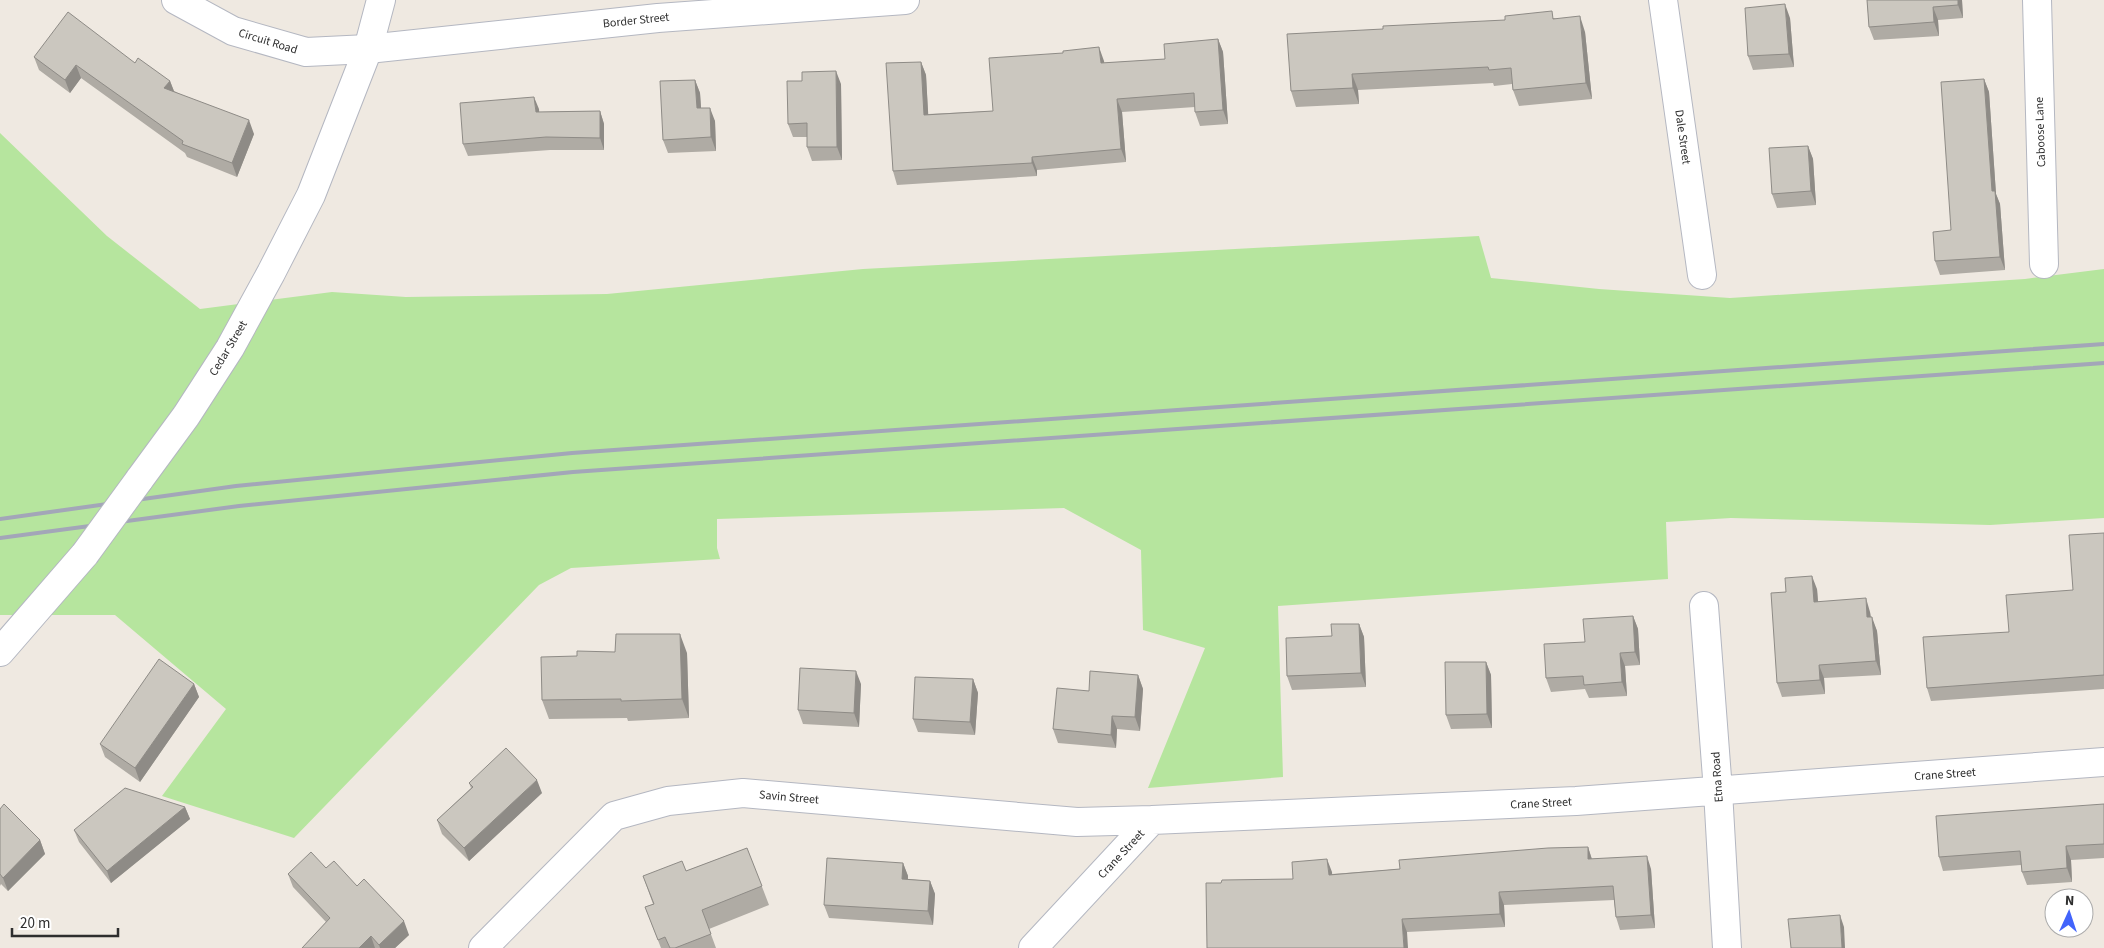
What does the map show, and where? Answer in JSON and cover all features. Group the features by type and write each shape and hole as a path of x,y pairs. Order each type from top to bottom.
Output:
{"street":[{"name":"Circuit Road","path":"176,0 234,30 306,52 368,49"},
{"name":"Cedar Street","path":"0,652 85,554 186,416 225,355 271,273 311,195 368,49 381,0"},
{"name":"Border Street","path":"368,49 658,18 906,0"},
{"name":"Dale Street","path":"1664,0 1702,275"},
{"name":"Caboose Lane","path":"2037,0 2044,264"},
{"name":"Etna Road","path":"1704,606 1718,791 1726,948"},
{"name":"Crane Street","path":"1033,948 1152,820 1576,801 2104,762"},
{"name":"Savin Street","path":"483,948 614,816 668,801 744,793 1077,822 1152,820"}],"green space":[{"path":"0,133 107,236 200,309 332,292 406,297 607,294 863,269 1479,236 1491,278 1599,289 1730,298 2025,279 2104,269 2104,518 1990,525 1731,518 1666,522 1668,579 1278,606 1283,777 1148,788 1205,648 1143,630 1141,550 1064,508 717,519 717,548 720,559 571,568 539,585 294,838 162,796 226,709 115,615 0,615"}],"building":[{"path":"1867,0 1958,0 1958,5 1933,7 1934,22 1869,27"},
{"path":"1785,4 1789,54 1748,56 1745,8"},
{"path":"1552,11 1553,19 1580,16 1586,83 1513,90 1511,68 1489,70 1488,67 1352,74 1353,88 1291,91 1287,34 1383,29 1383,26 1505,20 1505,16"},
{"path":"68,12 135,63 138,58 170,81 164,88 249,120 232,163 182,144 183,141 76,65 65,80 34,57"},
{"path":"1218,39 1223,110 1195,112 1194,93 1117,99 1121,149 1032,157 1032,163 893,171 886,63 921,62 924,115 993,111 989,58 1063,53 1063,51 1099,47 1101,63 1165,59 1164,44"},
{"path":"836,71 837,147 807,147 807,123 788,124 787,81 802,81 802,72"},
{"path":"1984,79 1992,191 1995,191 2000,257 1935,261 1933,232 1951,230 1941,82"},
{"path":"695,80 697,108 710,108 711,137 663,140 660,81"},
{"path":"534,97 536,112 600,111 600,138 546,137 463,144 460,103"},
{"path":"1808,146 1811,191 1772,194 1769,148"},
{"path":"2104,533 2104,675 1927,688 1923,637 2009,632 2006,595 2073,590 2069,535"},
{"path":"1812,576 1814,602 1866,598 1867,617 1872,617 1876,661 1819,665 1820,680 1777,683 1771,593 1786,592 1785,578"},
{"path":"1633,616 1635,652 1620,653 1622,682 1584,685 1583,676 1546,678 1544,644 1585,642 1583,619"},
{"path":"1331,624 1359,624 1361,673 1287,676 1286,638 1332,636"},
{"path":"616,634 680,634 682,699 621,701 621,699 542,700 541,657 577,656 577,651 615,652"},
{"path":"159,659 194,684 135,768 100,744"},
{"path":"1445,662 1486,662 1487,714 1446,715"},
{"path":"800,668 856,671 854,713 798,710"},
{"path":"1090,671 1138,675 1135,717 1112,716 1111,735 1053,729 1057,688 1089,691"},
{"path":"915,677 973,679 970,722 913,719"},
{"path":"506,748 537,780 464,848 437,820 473,787 469,783"},
{"path":"125,788 185,807 107,871 74,830"},
{"path":"4,804 40,840 3,878 0,874 0,809"},
{"path":"2104,804 2104,844 2066,846 2067,868 2022,872 2020,851 1939,857 1936,816"},
{"path":"1588,847 1588,859 1647,856 1651,915 1616,917 1613,886 1499,892 1500,914 1402,919 1404,948 1207,948 1206,883 1221,883 1222,880 1293,879 1292,862 1327,859 1329,875 1400,869 1399,860 1548,848"},
{"path":"747,848 762,886 702,910 711,934 675,948 670,948 665,937 658,940 645,907 654,904 643,876 682,861 686,871"},
{"path":"311,852 326,868 334,861 357,886 364,879 404,921 379,945 371,936 359,948 302,948 330,918 288,874"},
{"path":"827,858 903,863 902,879 930,881 928,911 824,905"},
{"path":"1840,915 1842,948 1791,948 1788,919"}],"railway":[{"path":"0,519 236,486 572,453 2104,344"},
{"path":"0,538 239,506 573,472 2104,363"}]}
